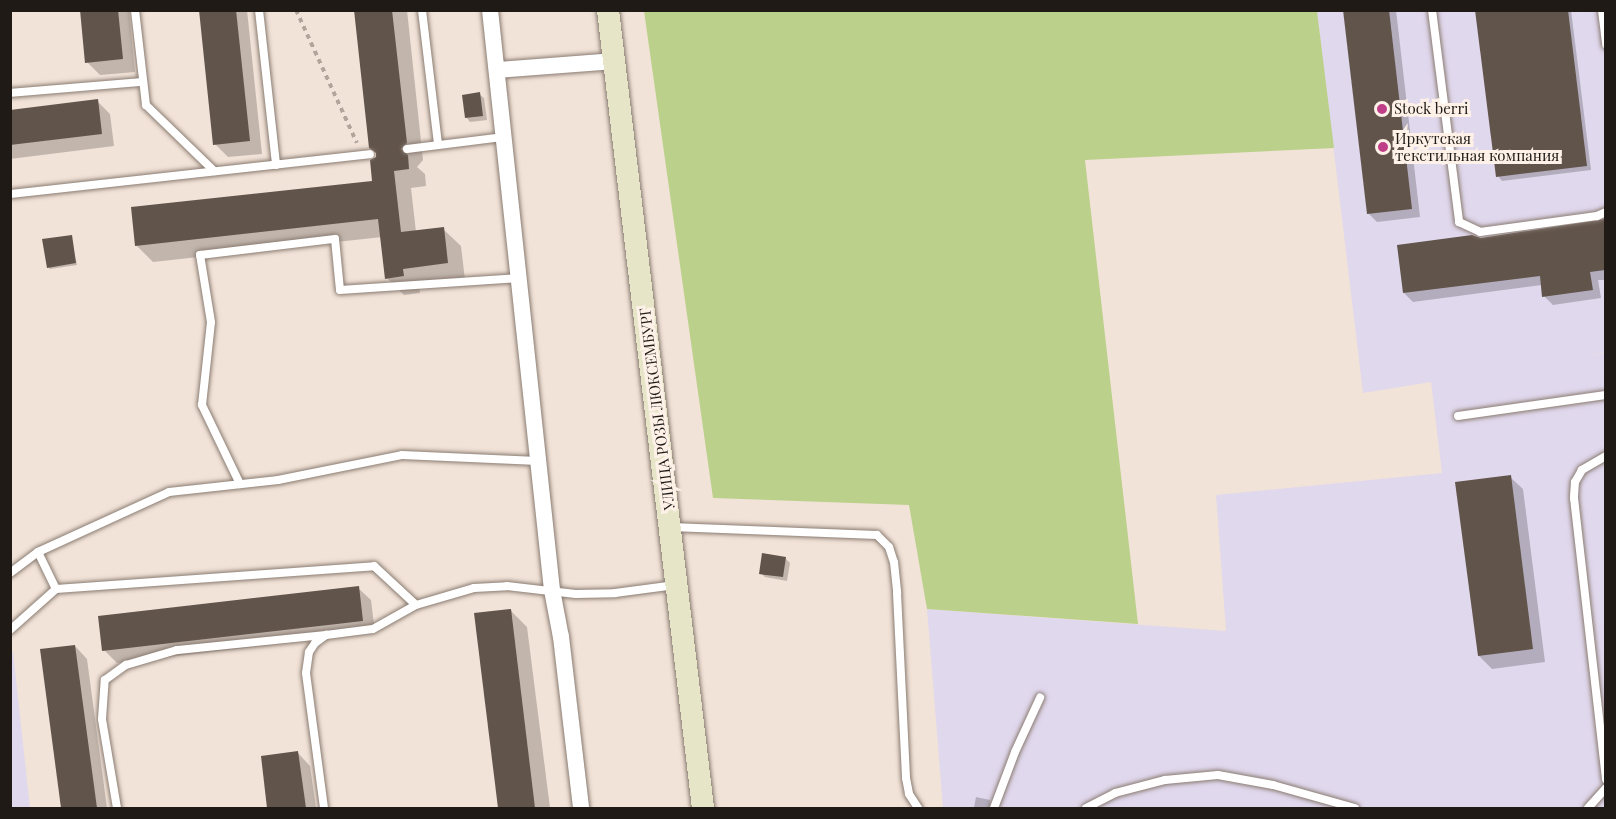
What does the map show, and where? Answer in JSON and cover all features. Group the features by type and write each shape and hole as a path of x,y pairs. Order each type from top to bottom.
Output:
{"main road":[{"name":"УЛИЦА РОЗЫ ЛЮКСЕМБУРГ","path":"608,10 703,808"}],"street":[{"path":"490,10 552,590 561,637 581,808"},
{"path":"497,70 614,61"}],"lane":[{"path":"135,10 146,105 214,171"},
{"path":"259,10 276,165"},
{"path":"422,10 438,145"},
{"path":"1432,10 1459,222 1480,232 1597,216 1605,212"},
{"path":"1602,10 1605,45"},
{"path":"10,93 142,82"},
{"path":"407,149 504,137"},
{"path":"10,194 366,155"},
{"path":"240,484 202,405 211,322 200,255 335,239 340,290 520,278"},
{"path":"1458,416 1605,395"},
{"path":"10,573 38,552 169,492 278,480 402,455 538,461"},
{"path":"1605,456 1582,470 1575,482 1574,498 1605,779"},
{"path":"671,527 877,536 889,547 894,562 897,593 906,778 909,794 918,808"},
{"path":"38,552 56,589"},
{"path":"10,630 56,589 374,566 416,605"},
{"path":"117,808 102,719 105,680 126,665 177,650 373,629 416,605 474,588 507,586 576,594 615,593 678,584"},
{"path":"324,808 306,673 309,652 315,643 326,635"},
{"path":"994,808 1015,752 1040,698"},
{"path":"1086,808 1125,790 1165,780 1218,775 1273,785 1355,808"},
{"path":"1588,808 1605,788"}],"path":[{"path":"296,10 366,155"}],"shaded area":[{"path":"1317,11 1605,11 1606,352 1590,355 1605,353 1605,808 943,808 927,609 1226,631 1216,495 1442,473 1431,382 1363,393"},
{"path":"11,651 13,652 30,808 11,808"}],"green space":[{"path":"644,11 1317,11 1334,148 1085,160 1138,624 927,609 909,505 713,498"}],"building":[{"path":"80,10 118,10 123,59 85,63"},
{"path":"199,10 236,10 250,141 213,145"},
{"path":"354,10 392,10 407,143 401,149 408,155 409,169 394,171 401,232 444,227 448,263 403,269 404,276 385,279 378,219 135,246 131,207 372,181 370,160 376,157 376,153 369,148"},
{"path":"1343,10 1389,10 1412,209 1367,214"},
{"path":"1475,10 1568,10 1587,166 1496,177"},
{"path":"480,92 483,116 465,118 462,95"},
{"path":"98,99 102,134 10,145 10,110"},
{"path":"1605,219 1605,270 1590,272 1593,290 1542,297 1540,276 1403,293 1397,245 1472,235 1481,238"},
{"path":"72,235 76,263 47,268 42,239"},
{"path":"1511,475 1533,649 1478,656 1455,482"},
{"path":"762,553 786,557 783,577 759,574"},
{"path":"359,586 363,621 102,651 98,616"},
{"path":"511,609 535,808 498,808 474,613"},
{"path":"75,645 97,808 61,808 40,649"},
{"path":"298,751 306,808 267,808 261,756"}],"place":[{"name":"Stock berri","path":"1382,109"},
{"name":"Иркутская текстильная компания","path":"1383,147"}]}
